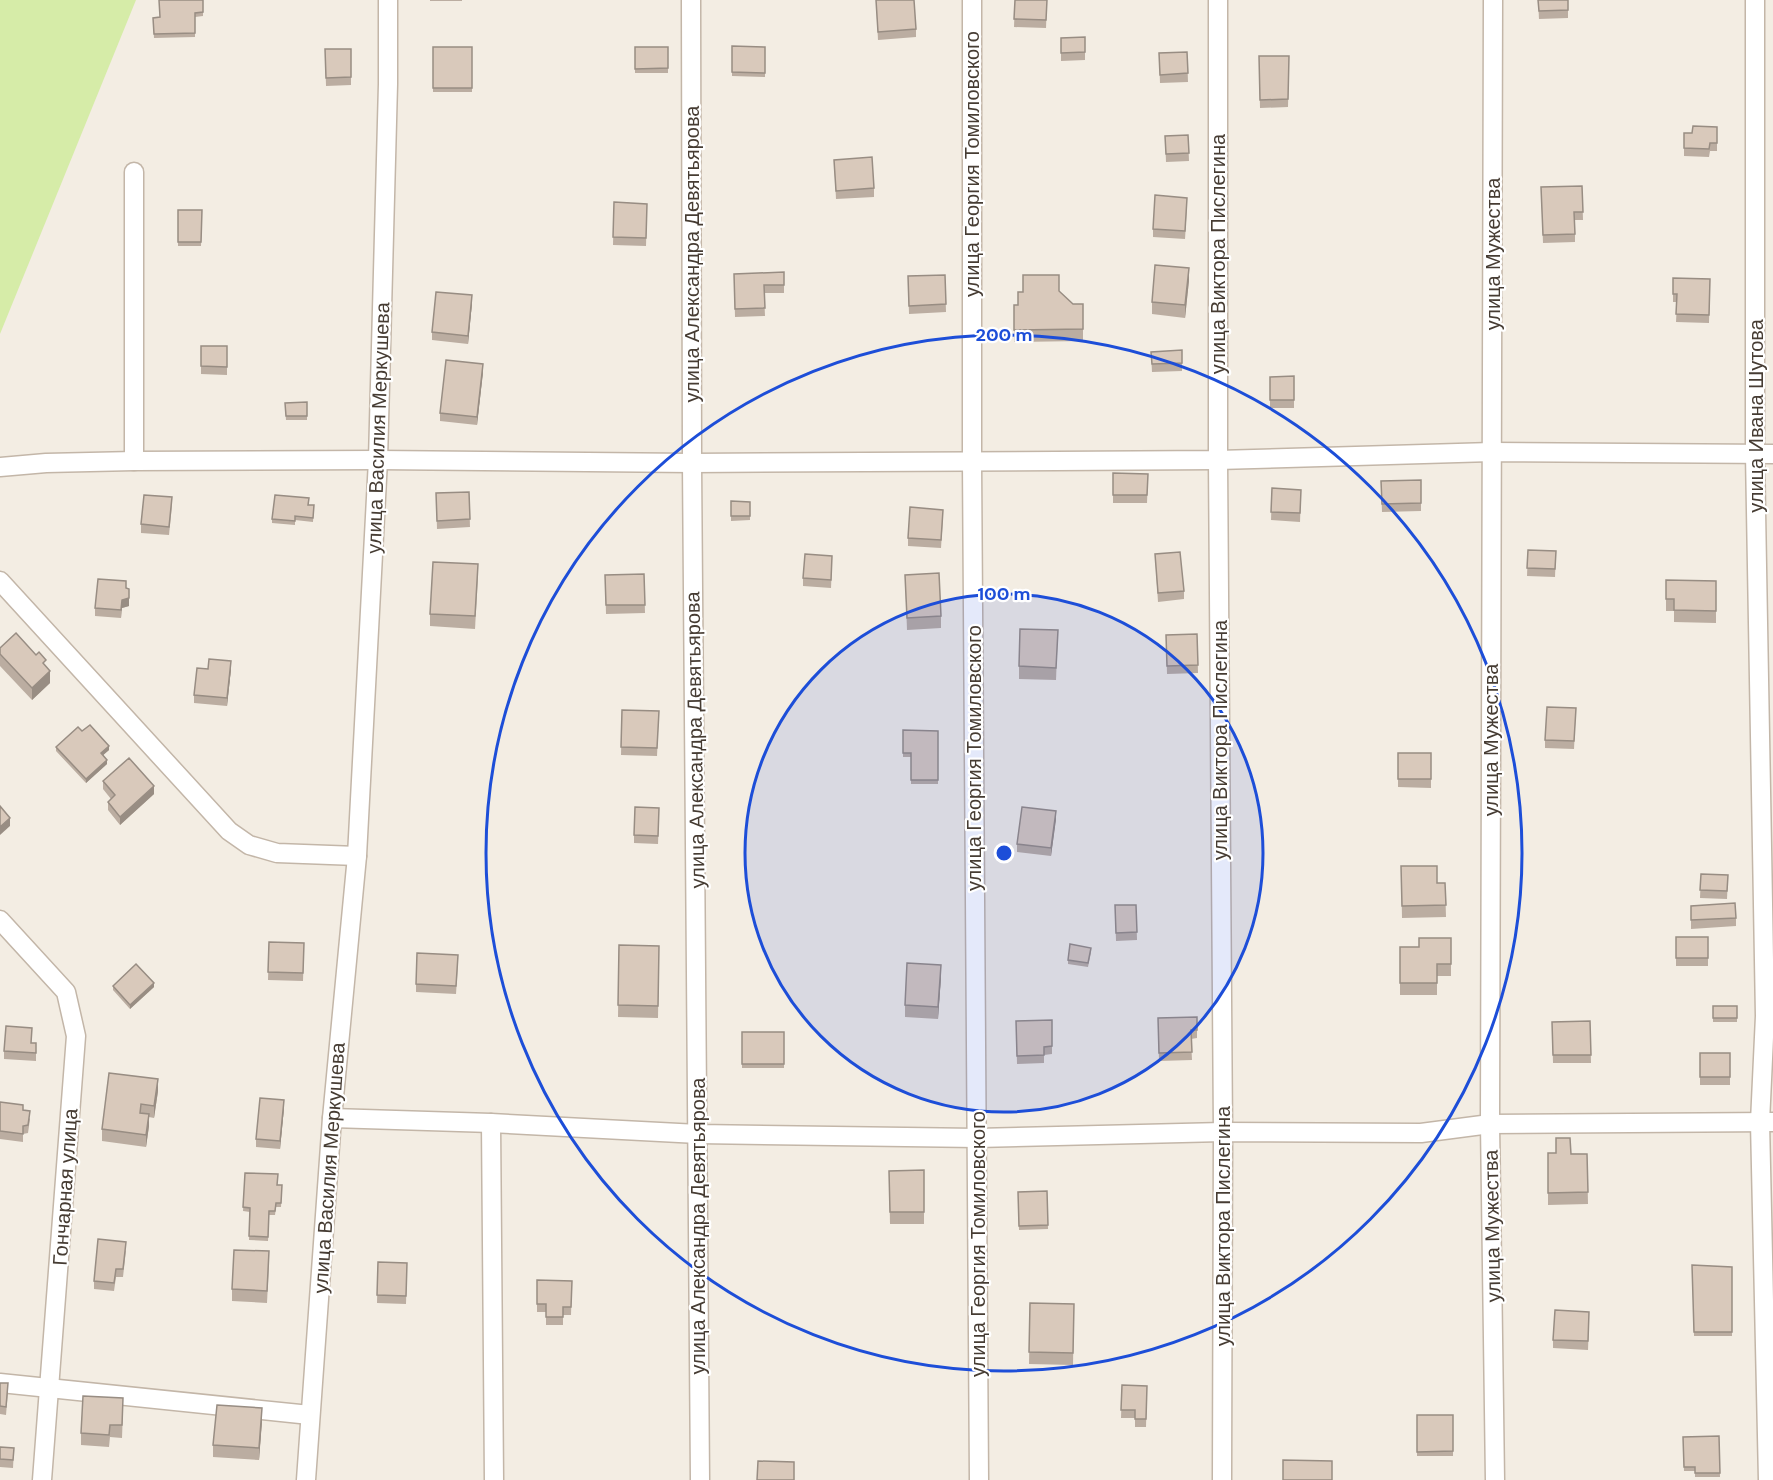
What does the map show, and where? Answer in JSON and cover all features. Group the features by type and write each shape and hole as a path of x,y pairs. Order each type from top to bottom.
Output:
{"street":[{"name":"улица Василия Меркушева","path":"306,1480 332,1118 357,856 378,460 388,84 388,0"},
{"name":"улица Александра Девятьярова","path":"691,0 692,463 700,1480"},
{"name":"улица Георгия Томиловского","path":"972,0 972,462 979,1480"},
{"name":"улица Виктора Пислегина","path":"1218,0 1218,460 1223,1132 1222,1480"},
{"name":"улица Мужества","path":"1493,0 1490,1124 1495,1480"},
{"name":"улица Ивана Шутова","path":"1755,0 1764,454 1768,1480"},
{"path":"134,172 134,462"},
{"path":"0,466 134,462 378,460 692,463 1218,460 1492,452 1764,454"},
{"path":"0,581 228,831 249,845 277,853 357,856"},
{"name":"Гончарная улица","path":"0,920 66,992 76,1036 42,1480"},
{"path":"332,1118 491,1123 698,1134 977,1138 1223,1132 1421,1133 1490,1124 1767,1122"},
{"path":"491,1123 494,1480"},
{"path":"0,1383 310,1415"}],"green space":[{"path":"0,0 136,0 0,334"}],"building":[{"path":"159,0 203,0 203,12 195,13 195,33 154,34 153,18 160,17"},
{"path":"876,0 914,0 916,29 878,32"},
{"path":"1015,0 1047,0 1046,20 1014,19"},
{"path":"1538,0 1568,0 1568,10 1539,11"},
{"path":"1085,37 1085,52 1061,53 1061,38"},
{"path":"732,46 765,47 765,73 732,72"},
{"path":"433,47 472,47 472,88 433,88"},
{"path":"635,47 668,47 668,68 635,69"},
{"path":"325,49 351,49 351,77 326,78"},
{"path":"1187,52 1188,73 1160,75 1159,53"},
{"path":"1259,56 1289,56 1288,99 1260,100"},
{"path":"1693,126 1717,127 1717,143 1710,143 1709,149 1684,148 1684,133 1692,133"},
{"path":"1188,135 1189,153 1166,154 1165,136"},
{"path":"872,157 874,188 836,191 834,160"},
{"path":"1582,186 1583,212 1574,212 1575,234 1543,235 1541,187"},
{"path":"1155,195 1187,198 1185,231 1153,229"},
{"path":"614,202 647,204 646,238 613,237"},
{"path":"178,210 202,210 201,242 178,242"},
{"path":"1155,265 1189,268 1185,305 1152,302"},
{"path":"784,272 784,285 764,285 765,308 735,309 734,274"},
{"path":"945,275 946,304 909,306 908,276"},
{"path":"1023,275 1059,275 1059,291 1073,304 1083,304 1083,329 1014,330 1014,305 1018,305 1018,292 1023,292"},
{"path":"1673,278 1710,279 1709,315 1676,314 1677,294 1673,294"},
{"path":"436,292 472,295 468,336 432,332"},
{"path":"201,346 227,346 227,367 201,366"},
{"path":"1182,350 1182,363 1152,364 1151,352"},
{"path":"446,360 483,364 477,417 440,413"},
{"path":"1294,376 1294,400 1270,400 1270,377"},
{"path":"307,402 307,416 286,416 285,403"},
{"path":"1113,473 1148,474 1147,495 1113,495"},
{"path":"1421,480 1421,503 1382,504 1381,481"},
{"path":"1272,488 1301,490 1300,513 1271,512"},
{"path":"469,492 470,519 437,521 436,493"},
{"path":"144,495 172,497 169,527 141,524"},
{"path":"275,495 309,498 308,505 314,505 313,518 295,516 295,521 272,519"},
{"path":"731,501 750,502 750,516 731,516"},
{"path":"910,507 943,510 941,540 908,538"},
{"path":"1528,550 1556,551 1555,569 1527,568"},
{"path":"1180,552 1184,591 1158,593 1155,554"},
{"path":"805,554 832,556 831,580 803,578"},
{"path":"433,562 478,564 475,616 430,614"},
{"path":"939,573 941,616 907,618 905,575"},
{"path":"644,574 645,605 606,605 605,575"},
{"path":"98,579 126,581 129,598 122,600 121,610 95,608"},
{"path":"1666,580 1716,581 1716,611 1674,610 1674,599 1666,599"},
{"path":"1020,629 1058,630 1056,668 1019,666"},
{"path":"16,633 36,655 39,652 46,660 43,663 50,671 32,688 0,654 0,648"},
{"path":"1197,634 1198,665 1167,666 1166,635"},
{"path":"209,659 231,661 227,698 194,695 197,668 208,669"},
{"path":"1547,707 1576,708 1574,741 1545,740"},
{"path":"622,710 659,711 657,748 621,747"},
{"path":"90,725 109,746 101,753 107,760 86,779 56,747 78,727 82,731"},
{"path":"903,730 938,731 938,780 911,780 911,753 903,753"},
{"path":"1398,753 1431,753 1431,779 1398,779"},
{"path":"129,758 154,786 120,817 108,802 115,795 103,781"},
{"path":"0,806 10,818 0,827"},
{"path":"635,807 659,808 658,836 634,835"},
{"path":"1022,807 1056,811 1051,848 1017,844"},
{"path":"1401,866 1437,866 1437,883 1445,883 1446,905 1402,906"},
{"path":"1701,874 1728,875 1727,891 1700,890"},
{"path":"1735,903 1736,918 1691,920 1691,906"},
{"path":"1115,905 1136,905 1137,932 1116,933"},
{"path":"1676,937 1708,937 1708,958 1676,958"},
{"path":"1419,938 1451,938 1451,964 1437,964 1437,983 1400,983 1400,947 1419,947"},
{"path":"269,942 304,943 303,973 268,972"},
{"path":"1070,944 1091,948 1088,963 1068,960"},
{"path":"619,945 659,946 658,1006 618,1005"},
{"path":"417,953 458,955 456,986 416,984"},
{"path":"907,963 941,965 938,1007 905,1005"},
{"path":"136,964 154,983 130,1005 113,986"},
{"path":"1713,1006 1737,1006 1737,1018 1713,1018"},
{"path":"1197,1017 1197,1030 1191,1030 1192,1052 1159,1053 1158,1018"},
{"path":"1052,1020 1052,1046 1044,1047 1044,1055 1017,1056 1016,1021"},
{"path":"1590,1021 1591,1055 1553,1055 1552,1022"},
{"path":"6,1026 32,1028 31,1043 36,1043 36,1053 4,1051"},
{"path":"742,1032 784,1032 784,1064 742,1064"},
{"path":"1700,1053 1730,1053 1730,1077 1700,1077"},
{"path":"109,1073 158,1079 154,1106 141,1104 140,1113 149,1114 146,1135 102,1129"},
{"path":"260,1098 284,1100 280,1141 256,1139"},
{"path":"0,1102 23,1105 23,1110 30,1111 28,1125 23,1126 23,1134 0,1131"},
{"path":"1556,1138 1570,1138 1571,1154 1587,1154 1588,1192 1548,1193 1548,1153 1556,1153"},
{"path":"924,1170 924,1212 890,1212 889,1171"},
{"path":"245,1173 278,1174 277,1185 282,1185 281,1203 276,1203 275,1211 269,1211 268,1237 249,1236 250,1208 243,1207"},
{"path":"1047,1191 1048,1225 1019,1226 1018,1192"},
{"path":"98,1239 126,1242 123,1269 116,1269 114,1283 94,1281"},
{"path":"234,1250 269,1251 267,1291 232,1289"},
{"path":"378,1262 407,1263 406,1296 377,1295"},
{"path":"1692,1265 1732,1267 1732,1332 1694,1332"},
{"path":"537,1280 572,1281 571,1307 563,1307 563,1317 546,1317 546,1304 537,1304"},
{"path":"1030,1303 1074,1304 1073,1353 1029,1352"},
{"path":"1555,1310 1589,1312 1588,1341 1553,1340"},
{"path":"0,1383 8,1383 6,1407 0,1406"},
{"path":"1122,1385 1147,1386 1146,1419 1135,1419 1135,1410 1121,1410"},
{"path":"83,1396 123,1398 122,1425 110,1425 109,1435 81,1433"},
{"path":"217,1405 262,1408 259,1448 213,1445"},
{"path":"1417,1415 1453,1415 1453,1451 1417,1452"},
{"path":"1719,1436 1720,1473 1695,1473 1695,1467 1684,1467 1683,1437"},
{"path":"0,1447 14,1448 13,1460 0,1459"},
{"path":"1283,1460 1332,1461 1332,1480 1283,1480"},
{"path":"758,1461 794,1462 794,1480 757,1480"}]}
